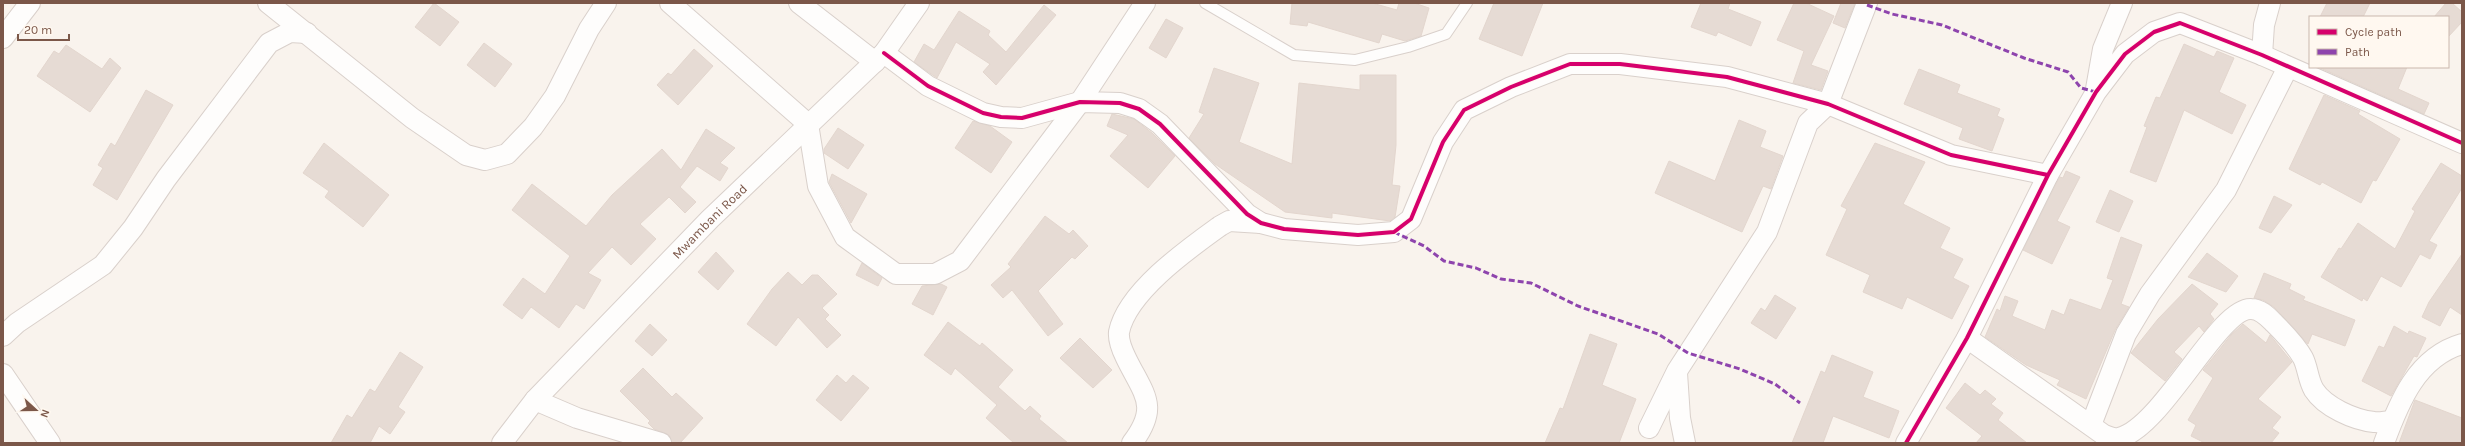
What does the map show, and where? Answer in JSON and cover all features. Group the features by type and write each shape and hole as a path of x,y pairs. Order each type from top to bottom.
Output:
{"street":[{"path":"3,38 30,3"},
{"path":"268,3 307,32 412,118 466,155 485,160 507,154 533,127 555,96 588,29 606,3"},
{"path":"670,3 808,124 818,186 845,237 896,274 935,274 960,261 1080,102 1145,3"},
{"path":"799,3 879,57 928,86 983,113 1001,118 1022,118 1080,102 1120,103 1150,116 1247,214 1260,223"},
{"name":"Mwambani Road","path":"502,443 535,400 710,219 879,57 919,3"},
{"path":"1649,428 1677,371 1767,232 1808,123 1828,104 1867,3"},
{"path":"2096,92 2103,49 2122,3"},
{"path":"2262,55 2264,25 2270,3"},
{"path":"1906,443 1967,338 2048,175 2096,92 2125,54 2154,32 2180,23 2262,55 2462,143"},
{"path":"3,336 17,323 103,266 133,228 166,179 269,43 290,32 307,32"},
{"path":"1132,443 1143,428 1148,410 1146,397 1121,348 1119,333 1126,315 1144,287 1220,226 1229,221 1260,223 1284,229 1358,235 1394,232 1411,219 1443,142 1464,110 1511,87 1570,64 1620,64 1727,77 1828,104 1951,155 2048,175"},
{"path":"2091,425 2126,334 2150,294 2226,190 2288,67"},
{"path":"1967,338 2104,435 2119,441 2132,433 2159,406 2225,325 2240,312 2251,309 2265,314 2286,335 2303,358 2314,390 2327,404 2347,415 2374,422 2392,421"},
{"path":"2384,443 2392,421 2409,384 2434,358 2447,348 2462,344"},
{"path":"1677,371 1680,418 1685,443"},
{"path":"3,374 50,443"},
{"path":"535,400 577,418 662,443"}],"lane":[{"path":"1205,3 1294,55 1355,60 1408,47 1446,34 1466,3"}],"building":[{"path":"434,3 459,22 440,46 415,27"},
{"path":"1292,3 1372,3 1397,10 1399,3 1414,3 1429,8 1421,36 1405,41 1382,34 1379,43 1308,22 1307,26 1290,24"},
{"path":"1494,3 1543,3 1522,56 1479,39"},
{"path":"1701,3 1730,3 1728,9 1761,22 1751,46 1718,32 1716,36 1691,27"},
{"path":"1794,3 1806,3 1834,16 1811,65 1828,71 1821,90 1793,83 1804,51 1777,40"},
{"path":"1841,3 1855,3 1845,28 1833,23"},
{"path":"2327,3 2370,3 2364,16 2320,16"},
{"path":"2446,3 2452,3 2462,12 2462,22 2449,36 2449,16 2435,16"},
{"path":"1044,5 1056,15 996,85 983,72 990,64 956,42 937,78 914,62 924,44 934,50 959,11 990,31 988,35 1006,52"},
{"path":"1166,19 1183,28 1166,58 1149,48"},
{"path":"484,43 512,64 495,87 467,65"},
{"path":"2184,44 2214,57 2217,51 2234,58 2219,92 2246,105 2232,134 2184,110 2156,182 2130,172 2147,127 2144,126 2156,97 2160,98"},
{"path":"66,45 102,69 110,58 121,68 90,112 37,76 54,51 59,54"},
{"path":"694,49 713,66 678,105 657,85 668,73 671,75"},
{"path":"1214,68 1259,83 1239,142 1292,164 1299,83 1360,90 1360,75 1396,75 1396,145 1392,185 1400,186 1395,217 1390,221 1332,213 1332,218 1285,212 1215,164 1189,138 1204,114 1199,112"},
{"path":"2320,68 2407,68 2398,89 2429,103 2424,114"},
{"path":"1919,69 1960,85 1957,93 2000,109 1997,116 2004,119 1992,151 1959,139 1963,128 1904,104"},
{"path":"146,90 173,105 117,200 93,185 103,168 98,165 111,143 115,146"},
{"path":"2324,95 2360,111 2358,114 2400,139 2376,181 2373,180 2361,203 2322,182 2320,185 2289,169"},
{"path":"1112,114 1134,119 1152,133 1175,156 1148,188 1110,156 1128,135 1107,126"},
{"path":"1739,120 1766,131 1760,147 1783,156 1771,189 1763,186 1742,232 1655,193 1669,161 1715,181"},
{"path":"973,121 990,126 1012,142 991,173 955,148"},
{"path":"838,128 864,145 848,169 824,153 824,149"},
{"path":"706,129 735,148 720,163 728,168 720,181 697,166 680,187 696,202 685,213 669,197 640,224 656,239 631,265 612,247 588,273 601,280 584,309 576,304 559,328 531,307 522,319 503,305 523,278 545,294 570,256 512,210 532,184 586,226 612,195 662,149 681,170"},
{"path":"324,143 389,195 363,227 325,197 329,191 303,173"},
{"path":"1875,143 1925,162 1903,204 1950,228 1940,248 1963,259 1953,278 1969,286 1952,319 1907,297 1902,309 1863,292 1870,275 1826,255 1847,209 1841,206"},
{"path":"2441,163 2462,176 2462,188 2429,241 2437,245 2430,259 2420,254 2401,287 2381,276 2367,301 2363,298 2362,301 2321,277 2339,248 2341,249 2358,223 2395,249 2415,211 2412,209"},
{"path":"2066,171 2080,177 2057,221 2070,227 2052,264 2023,250 2058,180 2060,177 2063,178"},
{"path":"832,174 867,194 851,223 829,182"},
{"path":"2110,190 2133,201 2119,232 2096,222"},
{"path":"2274,196 2292,205 2271,233 2259,228"},
{"path":"1045,216 1069,234 1073,230 1088,246 1075,259 1072,257 1038,291 1063,324 1048,336 1012,290 1003,298 991,285 1011,267 1008,264"},
{"path":"2121,237 2142,245 2121,304 2129,307 2115,330 2086,399 2057,385 2060,380 2026,365 1985,337 1997,309 2000,311 2005,296 2018,301 2012,316 2045,330 2052,310 2064,315 2070,299 2101,310 2113,280 2107,278"},
{"path":"716,252 734,271 718,290 698,272"},
{"path":"2207,253 2238,276 2226,292 2188,277"},
{"path":"2462,254 2462,315 2450,307 2440,326 2422,317 2429,302"},
{"path":"862,263 882,278 878,286 856,275"},
{"path":"788,272 802,285 812,275 818,275 837,294 822,308 829,315 825,319 841,335 827,348 798,317 776,346 747,324 772,289"},
{"path":"2264,273 2291,284 2289,289 2305,297 2303,300 2355,320 2345,346 2312,334 2308,344 2274,307 2263,300 2254,298"},
{"path":"941,284 947,287 933,315 912,304 922,286"},
{"path":"2192,284 2218,304 2210,314 2214,319 2204,332 2199,326 2174,352 2182,359 2165,381 2131,353 2158,319"},
{"path":"1775,295 1796,308 1776,339 1751,323 1761,308 1765,311"},
{"path":"948,322 980,346 982,343 1013,370 998,387 1025,411 1030,406 1041,416 1039,419 1068,443 1014,443 986,418 997,405 955,368 951,375 924,355"},
{"path":"650,324 667,340 652,356 635,341"},
{"path":"2243,324 2266,343 2270,335 2292,362 2258,399 2281,417 2272,428 2279,433 2271,443 2205,443 2191,436 2196,425 2188,420 2213,378 2203,370 2231,335"},
{"path":"2394,326 2408,334 2409,331 2426,338 2417,357 2414,356 2391,396 2362,381 2379,346 2384,348"},
{"path":"1590,334 1617,344 1602,385 1636,399 1619,443 1545,443 1560,408 1563,409"},
{"path":"1080,338 1112,370 1093,388 1060,358"},
{"path":"400,352 423,367 398,407 405,412 390,434 379,426 370,443 331,443 347,415 352,418 370,389 375,392"},
{"path":"1832,355 1873,372 1863,397 1899,411 1889,438 1833,416 1823,443 1792,443 1821,371 1825,373"},
{"path":"643,368 672,397 676,393 703,418 680,443 672,443 669,435 654,429 648,423 650,421 620,391"},
{"path":"837,375 846,383 853,375 869,388 841,421 816,400"},
{"path":"1965,383 1980,395 1985,390 1996,399 1991,404 2003,413 1998,420 2027,443 1976,443 1982,436 1946,408"},
{"path":"2415,400 2462,418 2462,443 2399,443"}],"marked path":[{"path":"1867,5 1892,14 1942,25 2024,58 2068,72 2081,88 2096,92"},
{"path":"1394,232 1424,246 1444,261 1476,268 1501,279 1531,283 1578,306 1658,334 1688,353 1740,369 1775,384 1800,403"}],"cycle path":[{"path":"1906,443 1967,338 2048,175 2096,92 2125,54 2154,32 2180,23 2262,55 2462,143"},
{"path":"884,53 928,86 983,113 1001,117 1022,118 1080,102 1120,103 1139,109 1160,124 1247,214 1261,223 1284,229 1358,235 1394,232 1411,219 1443,142 1464,110 1511,87 1570,64 1620,64 1727,77 1828,104 1951,155 2048,175"}]}
